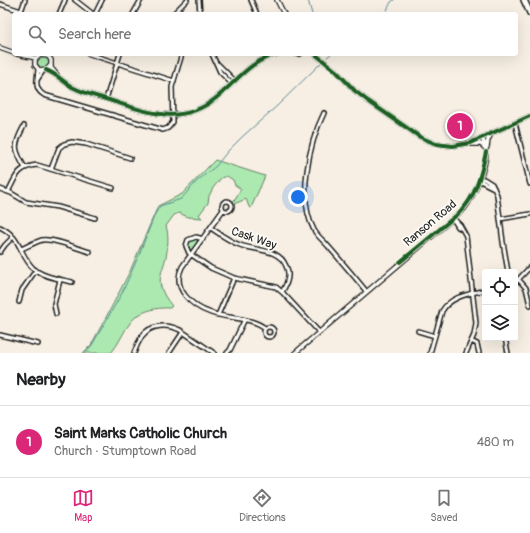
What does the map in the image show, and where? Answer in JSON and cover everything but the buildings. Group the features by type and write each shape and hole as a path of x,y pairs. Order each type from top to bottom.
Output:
{"highway":[{"path":"524,0 529,11"}],"street":[{"path":"21,12 25,0"},
{"path":"61,12 65,0"},
{"path":"75,0 91,12"},
{"path":"95,12 102,0"},
{"path":"135,12 141,0"},
{"path":"175,12 187,0"},
{"path":"199,0 200,12"},
{"path":"250,0 256,12"},
{"path":"277,0 283,12"},
{"path":"0,4 19,12"},
{"path":"0,48 12,52"},
{"path":"24,56 36,58"},
{"path":"24,56 34,62 38,70 37,89 44,94 163,130 168,128 173,122 172,90 181,56"},
{"path":"34,62 36,58 40,56"},
{"path":"49,56 51,60 51,65 58,76"},
{"path":"95,56 174,81"},
{"path":"106,99 119,56"},
{"path":"213,56 220,72 230,84"},
{"path":"38,70 58,76 74,88 106,99 152,113 173,115 187,113 203,107 217,97 250,67 272,56"},
{"path":"315,56 321,59"},
{"path":"317,56 336,71 360,95 420,137 432,143 444,146 457,146 468,143 530,116"},
{"path":"217,63 234,80"},
{"path":"37,80 51,65"},
{"path":"324,113 313,139 306,179 306,202 310,219 316,232 366,291"},
{"path":"515,123 530,184"},
{"path":"24,126 17,141 16,150 25,168"},
{"path":"486,152 488,138 494,132"},
{"name":"Ranson Road","path":"295,353 453,218 468,202 480,179 486,152 485,144 482,138"},
{"path":"51,169 59,148 64,144 72,142 86,144 130,158"},
{"path":"468,143 481,144 486,152"},
{"path":"8,192 15,176 21,170 37,166 113,188"},
{"path":"480,179 482,182 494,188 497,195 508,269"},
{"path":"0,189 26,202 58,207 95,218"},
{"path":"223,210 180,270 180,288 193,303 210,312 257,323 265,328"},
{"path":"500,219 530,214"},
{"path":"453,218 457,221 467,240 467,254 476,326 474,336 466,353"},
{"path":"0,227 8,231 22,249 26,260 36,270 48,276 72,282"},
{"name":"Cask Way","path":"211,228 225,238 240,245 275,254 281,258 285,263 288,272 288,282 282,292"},
{"path":"0,252 13,237"},
{"path":"203,239 196,237 188,240 186,249 191,255 211,268 234,278 276,287 319,332"},
{"path":"22,249 45,240 90,252"},
{"path":"530,267 519,280 526,288 530,305"},
{"path":"19,302 22,290 36,270"},
{"path":"218,315 234,278"},
{"path":"56,314 54,304 60,280"},
{"path":"430,353 442,311 446,305 458,297 482,291"},
{"path":"228,353 244,321"},
{"path":"134,353 143,336 151,329 160,326 170,326 214,353"},
{"path":"418,331 435,336"},
{"path":"169,353 182,332"},
{"path":"0,335 38,344"},
{"path":"471,341 477,344 479,353"},
{"path":"506,341 508,353"}],"green space":[{"path":"41,57 45,57 49,63 45,69 41,69 37,65 37,61"},
{"path":"215,160 265,176 251,208 249,207 246,199 234,204 233,202 241,189 227,176 221,178 213,188 209,196 208,203 199,215 202,218 188,217 179,213 174,215 166,226 168,237 167,249 160,279 163,292 172,306 170,308 159,308 138,315 125,330 111,353 83,353 91,345 130,271 158,206 182,194"},
{"path":"194,238 200,240 190,252 187,247 188,242"}],"waterway":[{"path":"308,0 311,12"},
{"path":"386,12 391,2 394,0"},
{"path":"85,353 92,345 122,293 155,214 160,206 181,199 197,181 216,166 243,136 277,106 321,63"}],"cycle path":[{"path":"46,70 67,84 88,94 153,113 178,114 191,112 203,107 216,98 244,72 259,61 271,56"},
{"path":"317,56 368,101 420,137 436,144 453,146 470,143 530,116"},
{"path":"400,262 458,214 464,207 477,185 486,152"}],"place":[{"name":"Saint Marks Catholic Church","path":"460,126"}]}
